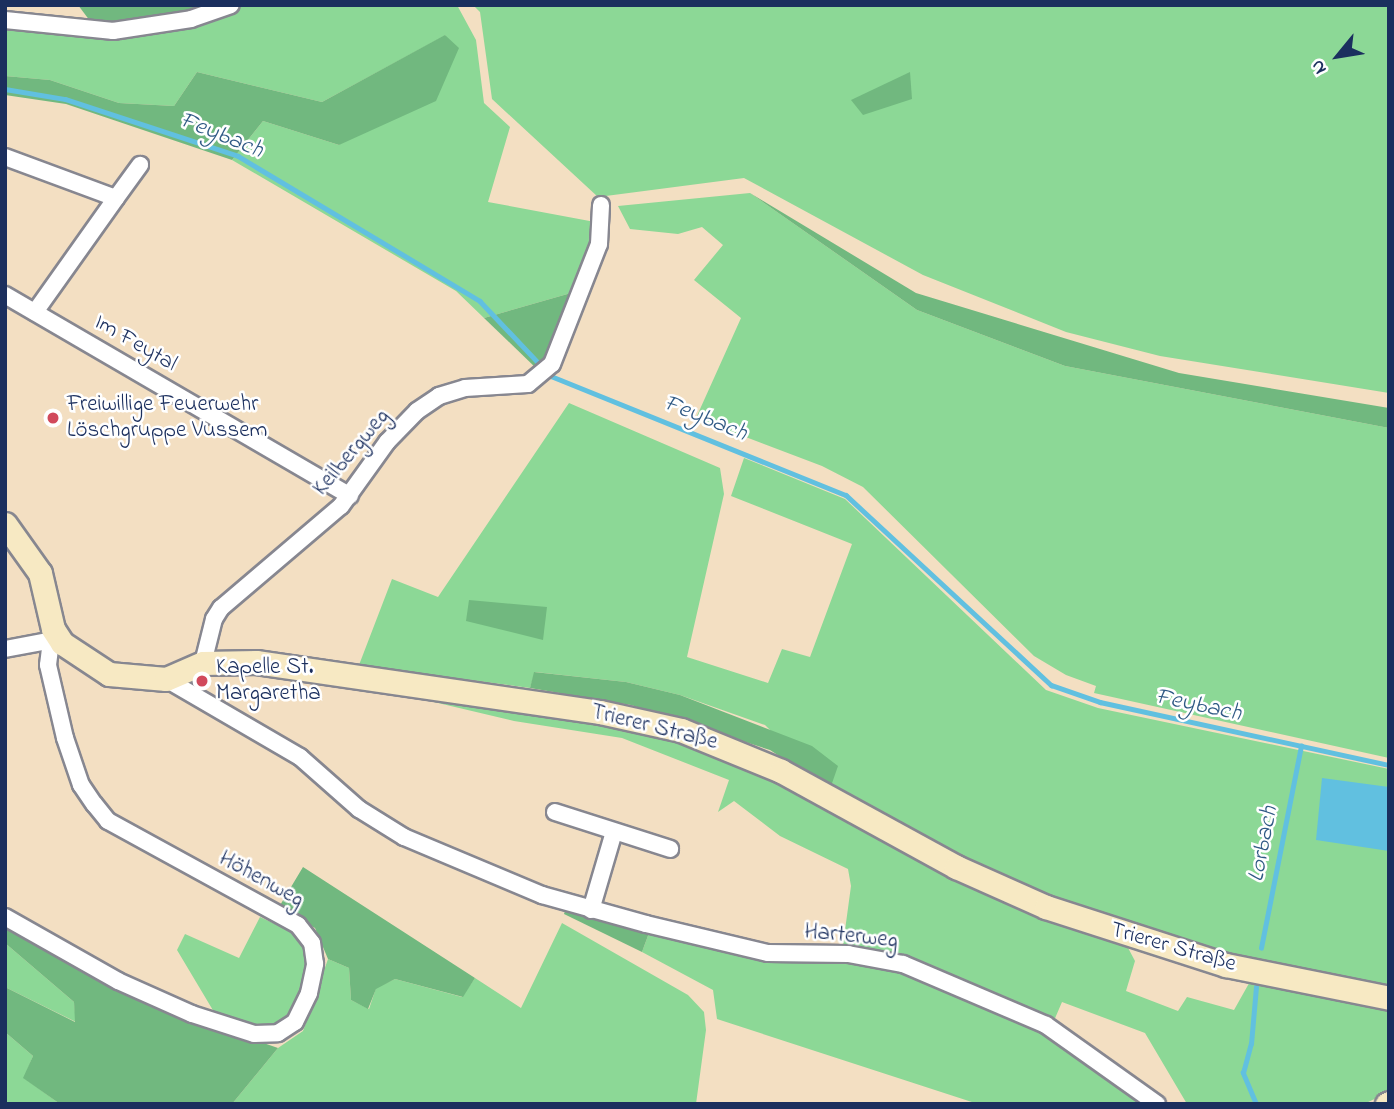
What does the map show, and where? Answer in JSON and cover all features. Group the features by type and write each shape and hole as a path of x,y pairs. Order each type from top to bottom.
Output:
{"main road":[{"path":"5,524 40,573 55,641"},
{"name":"Trierer Straße","path":"55,641 77,657 109,674 166,679 202,663 256,662 600,712 681,730 781,771 956,867 1046,907 1226,965 1389,998"}],"street":[{"path":"5,20 113,31 163,26 231,5"},
{"path":"5,157 116,198"},
{"path":"35,312 140,165"},
{"name":"Keilbergweg","path":"202,663 221,608 350,496 387,442 438,397 465,388 528,384 552,364 599,244 601,205"},
{"name":"Im Feytal","path":"5,295 350,496"},
{"path":"5,649 27,642 55,641"},
{"name":"Höhenweg","path":"5,917 118,981 192,1014 254,1034 278,1033 295,1022 309,993 315,964 312,943 298,925 108,821 101,813 81,785 69,753 48,665 55,641"},
{"name":"Harterweg","path":"166,679 300,757 359,809 404,837 591,910 768,953 834,953 903,964 1046,1025 1157,1104"},
{"path":"555,812 670,849"},
{"path":"591,910 614,832"}],"green space":[{"path":"78,5 219,5 163,21 93,25"},
{"path":"240,5 457,5 476,40 484,103 510,127 488,202 595,222 578,291 484,318 456,291 232,160 263,121 339,145 446,35 322,102 197,72 174,106 119,103 50,80 5,76 5,27 113,36 188,28"},
{"path":"473,5 1389,5 1389,393 1160,356 1066,332 923,275 744,178 598,197 492,99 480,12"},
{"path":"445,35 459,48 436,101 339,145 263,121 232,160 66,104 5,95 5,76 50,80 119,103 174,106 197,72 322,102"},
{"path":"910,72 912,99 863,115 851,100"},
{"path":"750,193 917,310 1065,366 1389,428 1389,758 1094,693 1096,686 1066,675 1034,656 863,487 822,466 696,418 741,318 694,280 723,245 702,227 678,234 630,229 618,206"},
{"path":"750,193 916,293 1179,373 1389,408 1389,428 1065,366 917,310"},
{"path":"578,291 550,359 538,370 484,318"},
{"path":"569,403 720,468 724,494 687,657 768,683 782,649 810,657 852,544 731,496 744,458 845,499 1046,690 1098,708 1389,769 1389,986 1232,956 1052,897 959,860 830,789 765,725 680,695 626,682 535,672 530,688 359,665 392,579 438,597"},
{"path":"469,600 547,607 543,640 466,621"},
{"path":"534,672 626,682 680,695 812,746 838,766 830,789 770,750 631,705 530,688"},
{"path":"383,690 688,739 1126,944 1135,961 1126,991 1178,1011 1187,997 1234,1010 1252,978 1389,1004 1389,1092 1364,1104 1187,1104 1145,1033 1062,1002 1053,1023 902,958 843,945 851,886 848,869 780,836 734,801 718,812 729,780 622,738 514,721"},
{"path":"303,867 475,978 463,997 395,979 376,989 368,1009 351,1000 349,968 328,959 315,928 279,907"},
{"path":"566,908 649,933 642,952 564,914"},
{"path":"260,917 303,937 312,959 291,1019 258,1027 231,1023 214,1012 177,950 185,934 239,958"},
{"path":"562,923 688,995 704,1012 706,1030 696,1104 232,1104 278,1048 303,1031 328,959 349,968 351,1000 369,1009 376,988 395,979 462,997 475,978 521,1008"},
{"path":"5,925 160,1008 278,1048 232,1104 60,1104 23,1078 33,1056 5,1032 5,987 75,1022 74,1002 5,943"},
{"path":"649,933 751,956 825,957 900,969 1046,1032 1149,1104 978,1104 717,1019 713,990 642,952"},
{"path":"5,943 74,1002 76,1022 5,987"},
{"path":"5,1032 33,1056 24,1078 60,1104 5,1104"}],"water":[{"path":"1322,778 1389,787 1389,851 1316,840"}],"waterway":[{"name":"Feybach","path":"5,89 65,99 238,156 480,301 551,376 846,495 1051,685 1100,702 1389,765"},
{"name":"Lorbach","path":"1261,948 1301,746"},
{"name":"Lorbach","path":"1256,987 1251,1044 1243,1073 1256,1104"}],"place":[{"name":"Freiwillige Feuerwehr Löschgruppe Vussem","path":"53,418"},
{"name":"Kapelle St. Margaretha","path":"202,681"}]}
